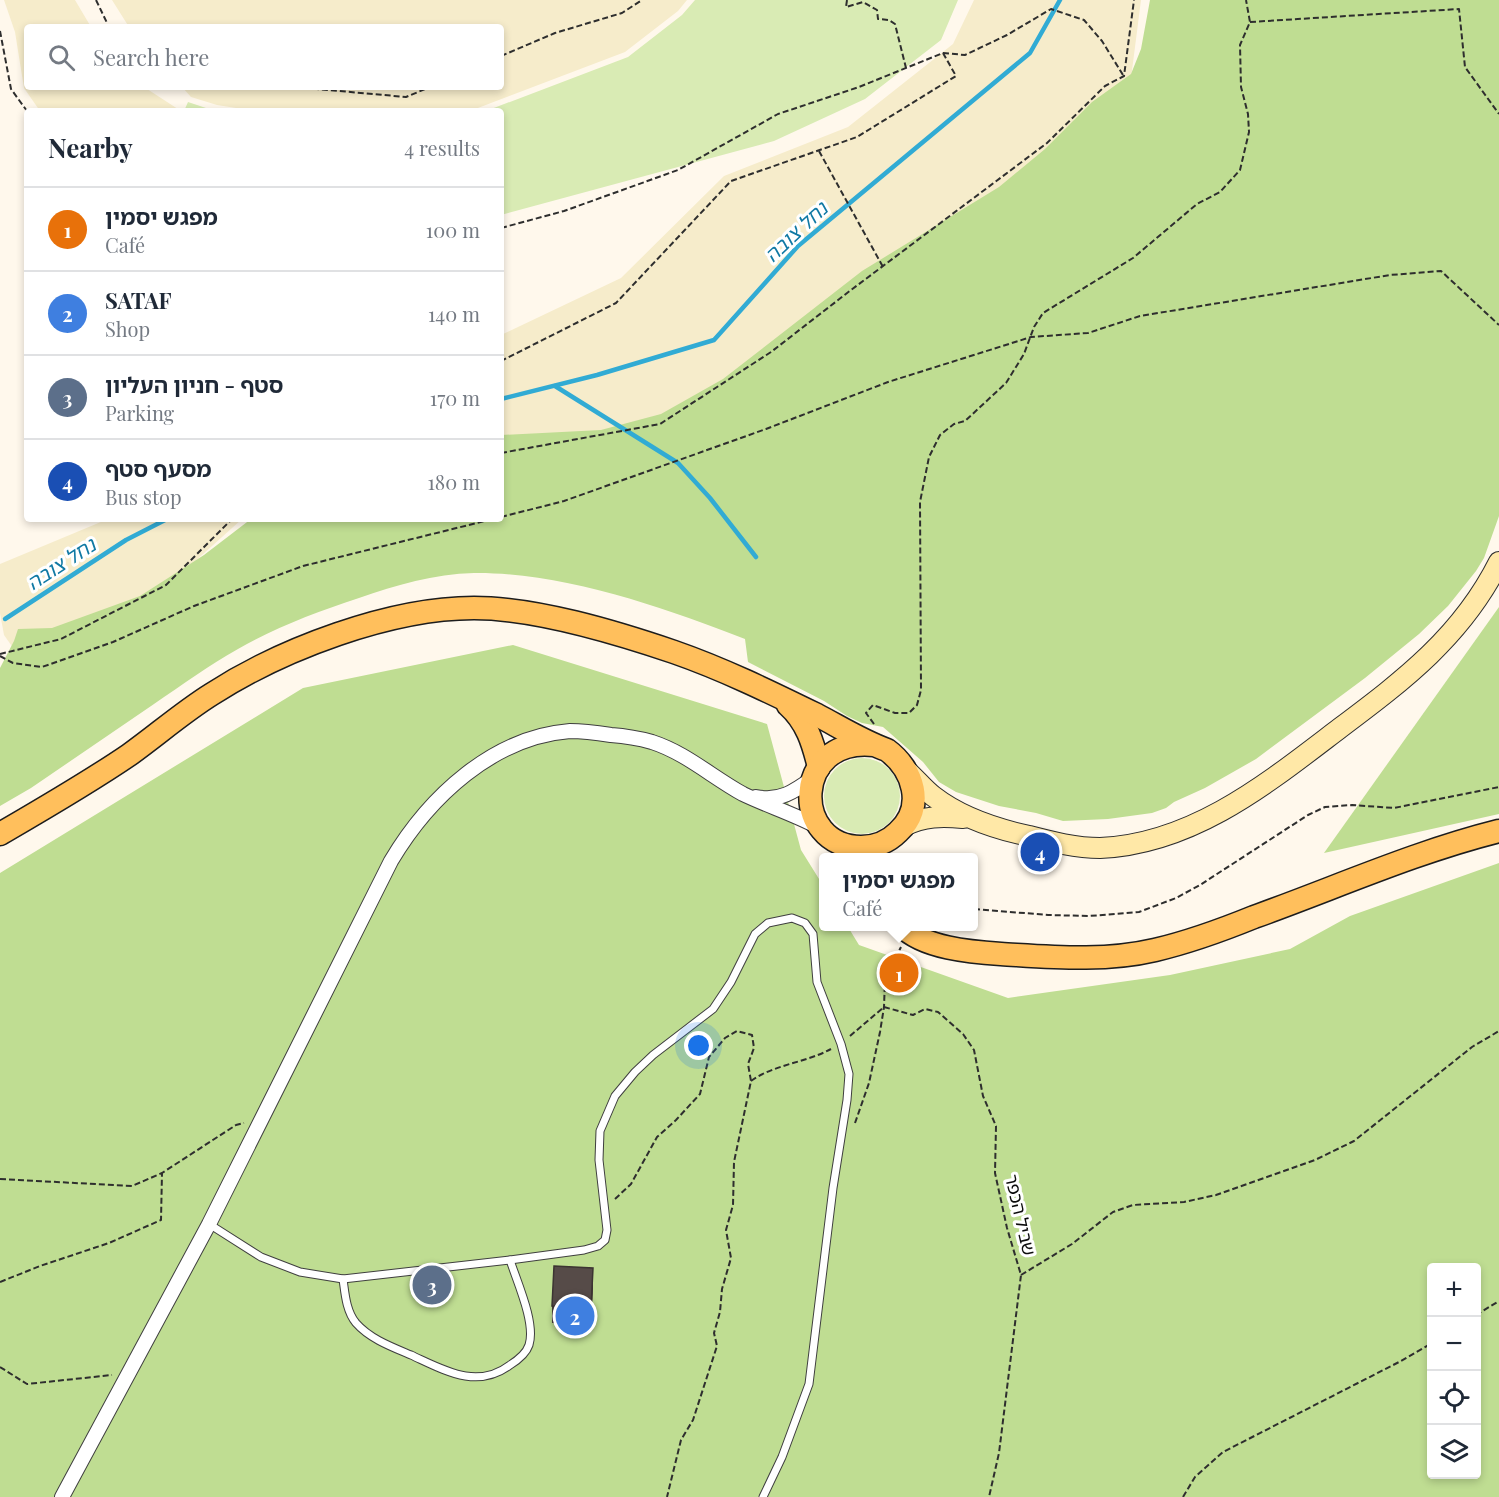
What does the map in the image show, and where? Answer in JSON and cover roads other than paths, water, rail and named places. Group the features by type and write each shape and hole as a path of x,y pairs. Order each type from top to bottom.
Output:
{"main road":[{"path":"0,834 129,755 195,705 239,678 305,647 338,635 428,611 474,608 498,609 545,617 591,628 683,656 746,681 880,748 898,759 907,771 945,805 972,818 1014,833 1064,845 1099,848 1132,844 1166,836 1199,823 1287,769 1407,678 1451,635 1478,599 1499,562"},
{"path":"772,694 784,701 801,718 812,741 816,772 810,791 811,805 815,818 837,843 853,847 870,847 886,842 916,820 932,817 972,818"},
{"path":"816,772 837,750 861,744 880,748"},
{"path":"888,853 911,813 914,799 913,784 907,771"},
{"path":"907,931 942,945 984,953 1077,958 1131,955 1204,936 1432,850 1499,831"}],"street":[{"path":"63,1497 209,1224 386,871 404,840 429,808 455,784 482,763 504,750 533,738 572,731 638,738 666,748 702,766 738,791 765,805 791,814 837,843"},
{"path":"738,791 750,796 774,798 785,796 796,790 816,772"}],"lane":[{"path":"209,1224 261,1257 300,1272 343,1279 510,1260 598,1246 605,1240 607,1230 599,1160 600,1131 615,1096 634,1072 653,1055 713,1010 731,982 755,934 768,923 792,918 805,923 813,933 817,982 841,1044 849,1074 847,1100 832,1188 809,1384 782,1457 763,1497"},
{"path":"343,1279 347,1304 355,1322 376,1338 450,1372 471,1377 489,1377 521,1357 528,1346 531,1328 510,1260"}],"waterway":[{"name":"נחל צובה","path":"504,398 597,375 714,340 798,246 1030,53 1060,0"},
{"path":"555,386 678,463 710,498 756,557"},
{"name":"נחל צובה","path":"5,619 126,540 161,522"}],"place":[{"name":"מסעף סטף","path":"1040,852"},
{"name":"מפגש יסמין","path":"899,973"},
{"name":"סטף - חניון העליון","path":"432,1285"},
{"name":"SATAF","path":"575,1316"}]}
